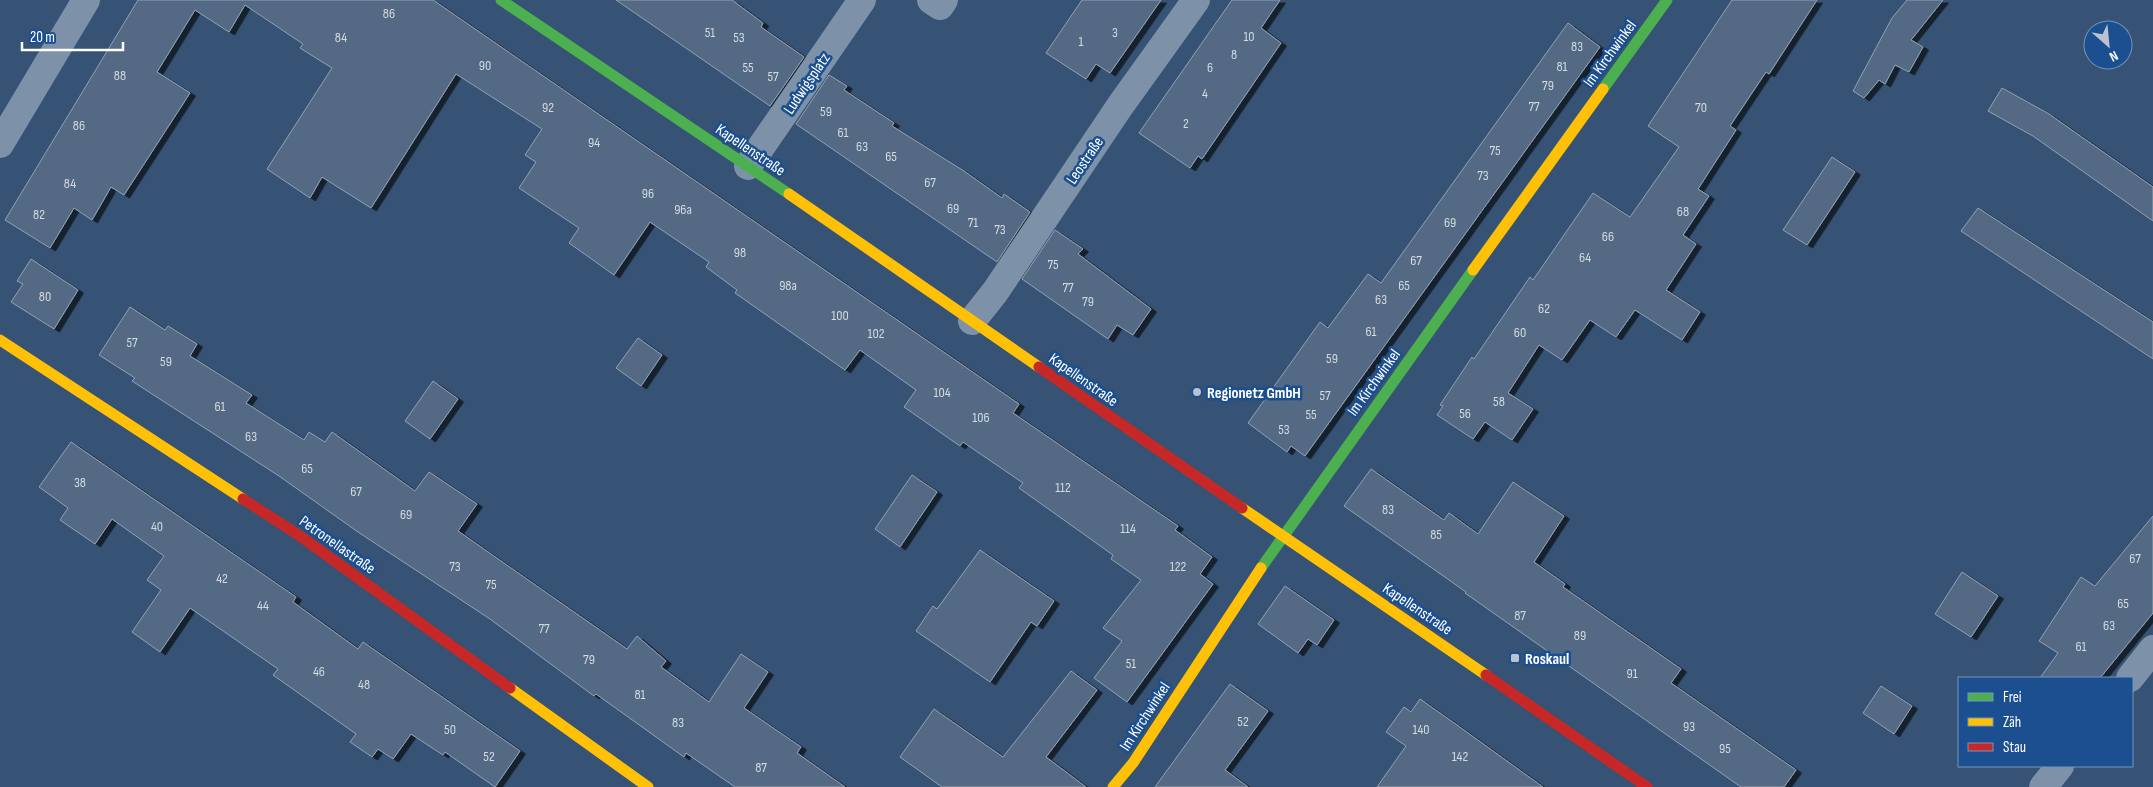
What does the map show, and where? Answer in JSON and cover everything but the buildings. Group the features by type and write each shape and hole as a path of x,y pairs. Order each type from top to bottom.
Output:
{"street":[{"path":"0,144 86,0"},
{"name":"Ludwigsplatz","path":"748,166 862,0"},
{"path":"931,0 940,6 944,0"},
{"name":"Leostraße","path":"972,321 995,292 1120,106 1196,0"},
{"name":"Im Kirchwinkel","path":"1113,787 1133,763 1282,536 1667,0"},
{"name":"Kapellenstraße","path":"518,5 1647,787"},
{"name":"Petronellastraße","path":"0,340 300,536 648,787"},
{"path":"2131,677 2153,649"},
{"path":"2043,787 2059,767"}],"traffic: fast":[{"path":"501,0 789,194"},
{"path":"1603,89 1667,0"},
{"path":"1261,568 1473,270"}],"traffic: slow":[{"path":"1473,270 1603,89"},
{"path":"789,194 1039,367"},
{"path":"0,340 243,499"},
{"path":"1242,508 1486,675"},
{"path":"1113,787 1133,763 1261,568"},
{"path":"510,688 648,787"}],"traffic: jam":[{"path":"1039,367 1242,508"},
{"path":"243,499 300,536 510,688"},
{"path":"1486,675 1647,787"}],"place":[{"name":"Regionetz GmbH","path":"1197,392"},
{"name":"Roskaul","path":"1515,658"}]}
